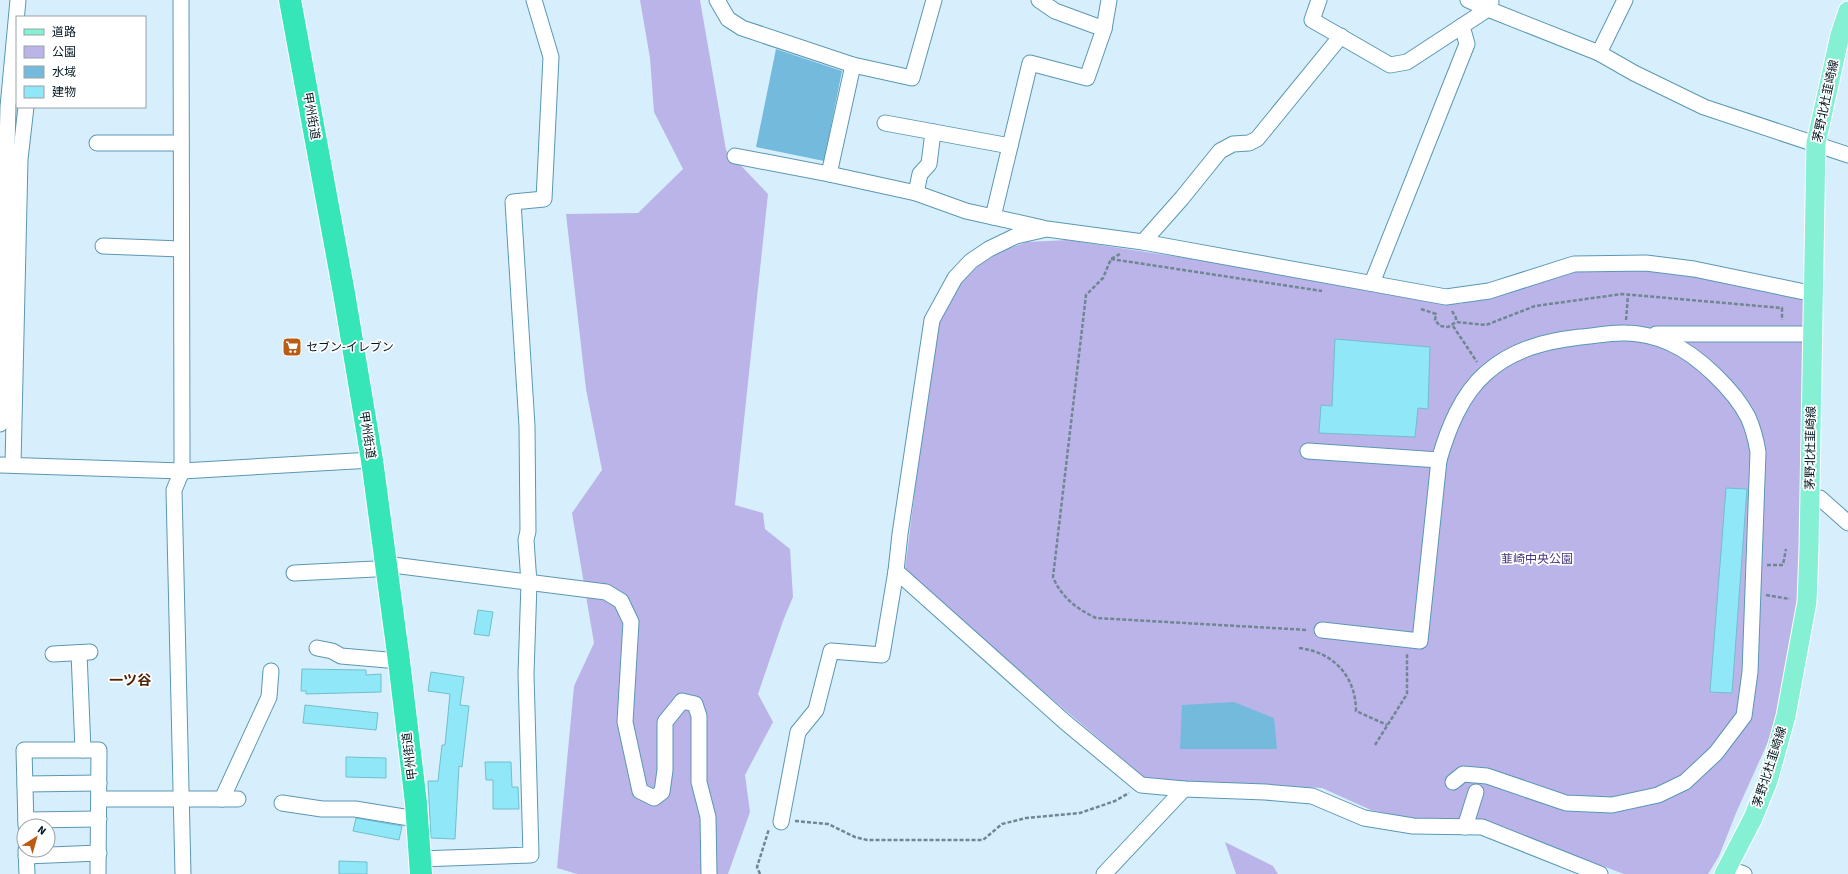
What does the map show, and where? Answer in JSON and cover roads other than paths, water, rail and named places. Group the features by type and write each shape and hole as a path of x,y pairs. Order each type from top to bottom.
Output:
{"highway":[{"name":"甲州街道","path":"290,0 344,293 372,460 385,564 400,662 420,866"}],"main road":[{"name":"茅野北杜韮崎線","path":"1732,872 1768,781 1786,716 1807,602 1816,143 1840,34 1848,11"}],"street":[{"path":"17,16 18,0"},
{"path":"181,0 180,249 182,471 174,490 183,874"},
{"path":"420,866 531,855 526,674 529,583 526,540 528,531 527,426 513,202 544,199 551,57 534,0"},
{"path":"717,0 728,19 742,28 853,65 912,78 934,0"},
{"path":"1039,0 1055,10 1104,29"},
{"path":"993,217 1030,63 1086,78 1104,29 1109,0"},
{"path":"1319,0 1312,20 1390,65 1407,62 1462,26 1490,5"},
{"path":"1468,0 1490,5 1599,53 1634,73 1704,107 1816,143 1848,155"},
{"path":"1599,53 1625,0"},
{"path":"0,424 8,107 16,21"},
{"path":"1372,283 1467,44 1462,26"},
{"path":"1143,242 1182,198 1220,151 1233,144 1249,143 1257,139 1341,36"},
{"path":"829,174 853,65"},
{"path":"26,108 20,160 6,465 182,471 372,460"},
{"path":"885,123 1010,146"},
{"path":"916,193 920,174 929,164 933,132"},
{"path":"97,143 181,143"},
{"path":"735,156 916,193 966,211 1047,229 1143,242 1446,297 1489,291 1574,264 1646,263 1694,269 1814,294"},
{"path":"781,822 798,732 816,710 831,651 882,656 896,571 900,534 932,320 955,278 971,261 989,248 1016,236 1047,229"},
{"path":"103,246 180,249"},
{"path":"1322,630 1420,641 1439,460 1447,431 1462,404 1485,373 1496,365 1533,345 1554,340 1624,332 1640,334 1813,334"},
{"path":"1453,782 1463,774 1487,776 1566,803 1612,805 1658,795 1685,782 1716,753 1744,716 1750,672 1754,592 1758,452 1755,435 1747,417 1732,393 1702,364 1670,343 1640,334"},
{"path":"1308,451 1439,460"},
{"path":"1810,498 1820,498 1848,523"},
{"path":"294,573 375,569 385,564 606,592 621,601 631,622 625,722 640,792 654,798 662,792 665,770 665,722 682,701 695,704 699,716 699,782 708,817 709,874"},
{"path":"896,571 914,589 1065,722 1142,785 1184,789 1265,792 1312,796 1364,818 1413,826 1482,828 1600,874"},
{"path":"893,591 914,589"},
{"path":"317,648 332,651 341,656 400,662"},
{"path":"53,654 85,653 83,750"},
{"path":"222,799 269,697 271,671"},
{"path":"26,818 24,750 99,750 98,874"},
{"path":"25,784 99,783"},
{"path":"1104,874 1184,789"},
{"path":"1465,827 1476,792"},
{"path":"99,799 181,800 238,798"},
{"path":"282,803 322,809 355,809 416,819"},
{"path":"56,821 99,819"},
{"path":"56,853 98,853"},
{"path":"26,858 27,874"}],"water":[{"path":"776,49 842,71 824,161 756,147"},
{"path":"1234,702 1274,718 1277,749 1180,749 1182,705"}],"place":[{"name":"セブン-イレブン","path":"292,347"}],"district":[{"name":"一ツ谷","path":"130,681"}],"park label":[{"name":"韮崎中央公園","path":"1537,559"}]}
